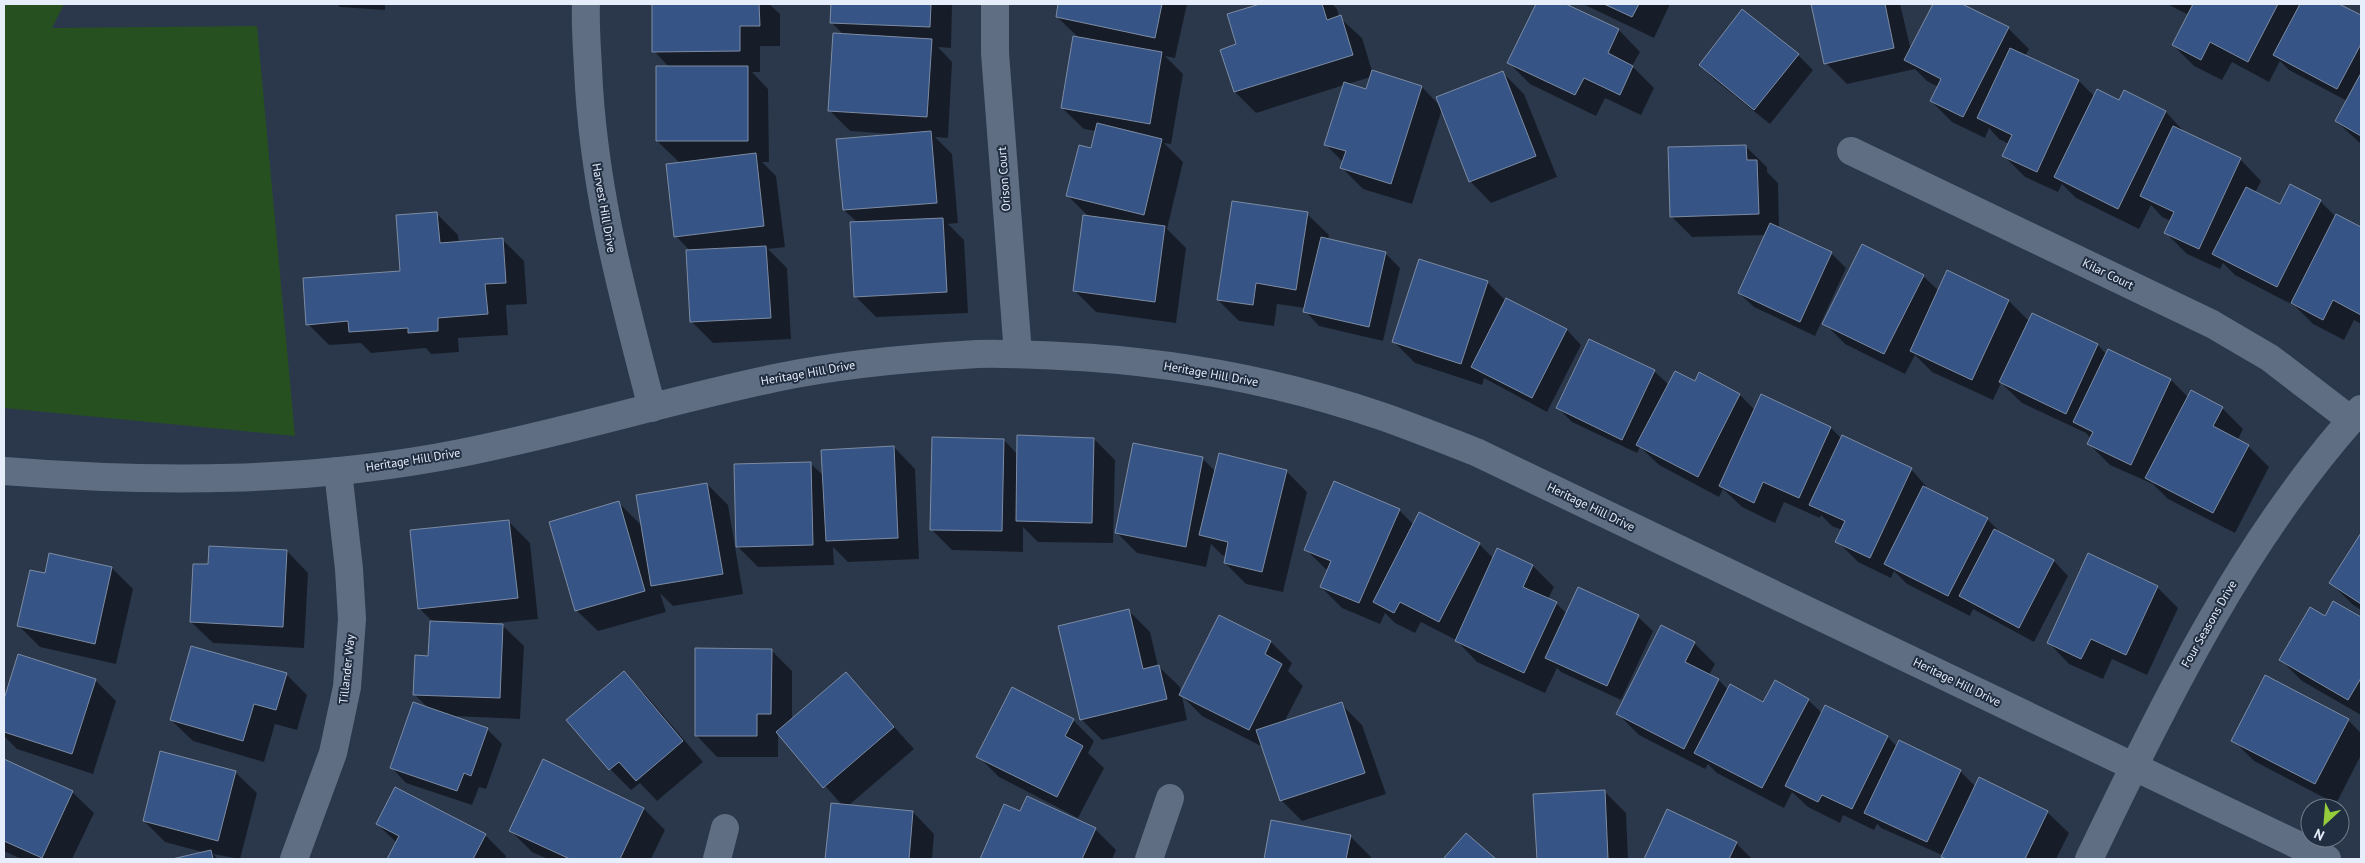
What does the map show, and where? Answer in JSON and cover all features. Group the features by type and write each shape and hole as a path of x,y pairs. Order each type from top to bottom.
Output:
{"street":[{"name":"Harvest Hill Drive","path":"586,4 590,117 599,187 612,256 652,408"},
{"name":"Orison Court","path":"995,4 995,53 1018,354"},
{"name":"Kilar Court","path":"1851,151 2212,324 2270,358 2356,415"},
{"name":"Heritage Hill Drive","path":"4,471 94,478 206,480 338,471 458,454 579,427 777,377 878,362 980,354 1018,354 1102,358 1184,368 1284,388 1382,416 1476,452 2327,859"},
{"name":"Four Seasons Drive","path":"2089,859 2188,659 2241,569 2301,484 2356,415"},
{"name":"Tillander Way","path":"294,859 333,753 347,687 352,619 338,471"},
{"path":"1149,859 1170,798"},
{"path":"716,859 725,828"}],"green space":[{"path":"4,4 64,4 52,28 257,26 295,436 4,408"}],"building":[{"path":"652,4 759,4 760,26 740,26 740,51 652,52"},
{"path":"831,4 931,4 930,27 830,23"},
{"path":"1058,4 1162,4 1155,38 1056,17"},
{"path":"1260,4 1322,4 1327,20 1341,15 1353,55 1234,92 1220,50 1236,44 1227,14"},
{"path":"1536,4 1566,4 1619,29 1608,53 1633,66 1620,95 1584,78 1575,95 1507,63"},
{"path":"1604,4 1639,4 1632,17"},
{"path":"1811,4 1885,4 1894,48 1824,64"},
{"path":"1933,4 1962,4 2009,27 1963,117 1930,101 1941,79 1904,60"},
{"path":"2193,4 2278,4 2248,62 2210,42 2201,60 2172,45"},
{"path":"2300,4 2339,4 2361,15 2361,44 2337,89 2273,55"},
{"path":"1742,9 1799,54 1754,110 1699,65"},
{"path":"833,33 932,39 927,117 828,111"},
{"path":"1073,36 1162,52 1150,124 1061,108"},
{"path":"2010,48 2079,80 2037,172 2002,156 2012,135 1977,118"},
{"path":"656,66 748,66 748,141 656,141"},
{"path":"1372,70 1422,86 1391,184 1340,168 1346,151 1324,145 1344,82 1366,89"},
{"path":"1503,71 1536,156 1469,182 1436,97"},
{"path":"2361,73 2361,136 2335,121"},
{"path":"2097,89 2119,100 2124,90 2166,111 2118,209 2054,177"},
{"path":"1097,123 1162,139 1144,215 1066,196 1079,145 1091,148"},
{"path":"2173,126 2241,158 2199,249 2164,233 2174,212 2140,196"},
{"path":"931,131 937,203 843,210 836,139"},
{"path":"1746,145 1747,160 1757,160 1759,214 1670,217 1668,147"},
{"path":"756,153 764,226 674,237 666,164"},
{"path":"2290,184 2321,200 2277,287 2212,254 2246,187 2280,204"},
{"path":"1232,201 1308,212 1296,290 1256,283 1253,305 1217,300"},
{"path":"437,212 440,243 503,238 506,283 485,284 488,314 438,318 438,331 408,333 408,328 349,332 348,321 306,325 303,278 400,271 396,215"},
{"path":"2336,214 2361,227 2361,315 2333,300 2323,320 2291,303"},
{"path":"1083,215 1165,226 1155,302 1073,291"},
{"path":"943,218 947,292 854,297 850,222"},
{"path":"1770,223 1832,252 1800,322 1738,293"},
{"path":"1321,237 1386,252 1369,327 1303,312"},
{"path":"1862,244 1924,275 1884,354 1822,324"},
{"path":"766,246 771,318 690,322 686,250"},
{"path":"1419,259 1488,281 1461,364 1392,342"},
{"path":"1947,270 2009,300 1972,380 1910,351"},
{"path":"1506,298 1567,329 1532,398 1471,367"},
{"path":"2032,313 2098,344 2066,414 1999,382"},
{"path":"1589,339 1655,370 1622,440 1556,408"},
{"path":"2108,349 2171,379 2131,465 2087,444 2093,432 2073,422"},
{"path":"1675,371 1695,381 1699,372 1740,394 1698,477 1636,445"},
{"path":"2191,390 2223,407 2213,426 2249,445 2213,513 2145,478"},
{"path":"1761,394 1831,427 1799,498 1763,482 1754,503 1719,486"},
{"path":"1017,435 1094,438 1092,523 1016,521"},
{"path":"1842,435 1912,468 1870,558 1835,542 1845,521 1809,505"},
{"path":"932,437 1004,439 1002,531 930,530"},
{"path":"1133,443 1203,457 1186,547 1115,533"},
{"path":"894,446 898,538 826,541 821,450"},
{"path":"1219,453 1287,470 1262,572 1224,563 1228,542 1199,535"},
{"path":"811,462 813,545 736,547 734,464"},
{"path":"1334,481 1400,509 1359,603 1320,587 1331,561 1304,550"},
{"path":"707,483 723,574 651,586 636,495"},
{"path":"1923,486 1988,518 1948,596 1884,564"},
{"path":"619,501 645,591 575,611 549,522"},
{"path":"1419,512 1480,543 1439,622 1400,602 1394,613 1373,602"},
{"path":"509,520 518,598 418,609 410,530"},
{"path":"1994,529 2054,560 2019,628 1959,596"},
{"path":"2361,533 2361,604 2329,583"},
{"path":"209,546 287,550 283,627 190,622 193,564 208,564"},
{"path":"1497,548 1533,565 1523,587 1557,602 1524,673 1455,641"},
{"path":"49,553 112,567 95,644 17,626 30,570 45,573"},
{"path":"2088,553 2158,586 2126,655 2091,639 2081,659 2047,643"},
{"path":"1578,587 1639,615 1607,686 1545,658"},
{"path":"2333,601 2361,617 2361,678 2348,700 2279,660 2310,607 2325,616"},
{"path":"1129,609 1143,669 1159,665 1167,699 1080,720 1058,626"},
{"path":"1219,615 1271,641 1265,654 1282,664 1249,730 1179,695"},
{"path":"430,621 503,624 500,698 413,695 415,655 428,656"},
{"path":"1661,625 1695,642 1685,662 1719,679 1684,749 1616,714"},
{"path":"191,646 287,673 276,710 254,704 243,741 170,720"},
{"path":"695,648 772,649 771,714 757,714 757,736 695,736"},
{"path":"18,654 96,679 72,754 4,732 4,699"},
{"path":"624,671 683,741 636,781 619,762 609,770 566,720"},
{"path":"846,672 894,727 823,788 776,732"},
{"path":"2265,675 2349,719 2315,784 2231,741"},
{"path":"1775,680 1809,699 1762,788 1694,753 1730,684 1763,702"},
{"path":"1012,687 1074,719 1065,736 1083,746 1057,797 976,757"},
{"path":"413,702 488,728 471,776 464,773 457,791 390,768"},
{"path":"1342,702 1365,773 1280,801 1256,730"},
{"path":"1825,705 1888,736 1852,809 1822,795 1818,802 1785,786"},
{"path":"1899,740 1961,770 1927,842 1864,813"},
{"path":"160,751 236,771 218,841 143,821"},
{"path":"4,759 73,791 42,858 4,841"},
{"path":"543,759 644,808 620,859 570,859 509,831"},
{"path":"1979,777 2048,811 2025,859 1947,859 1941,857"},
{"path":"395,787 486,834 473,859 387,859 399,836 376,824"},
{"path":"1605,790 1608,859 1537,859 1533,794"},
{"path":"1027,796 1096,828 1082,859 980,859 1004,804 1020,811"},
{"path":"831,803 913,811 909,859 825,859"},
{"path":"1667,809 1737,842 1729,859 1644,859"},
{"path":"1271,820 1351,835 1346,859 1264,859"},
{"path":"1466,833 1496,859 1443,859"},
{"path":"211,850 213,859 172,859"}]}
